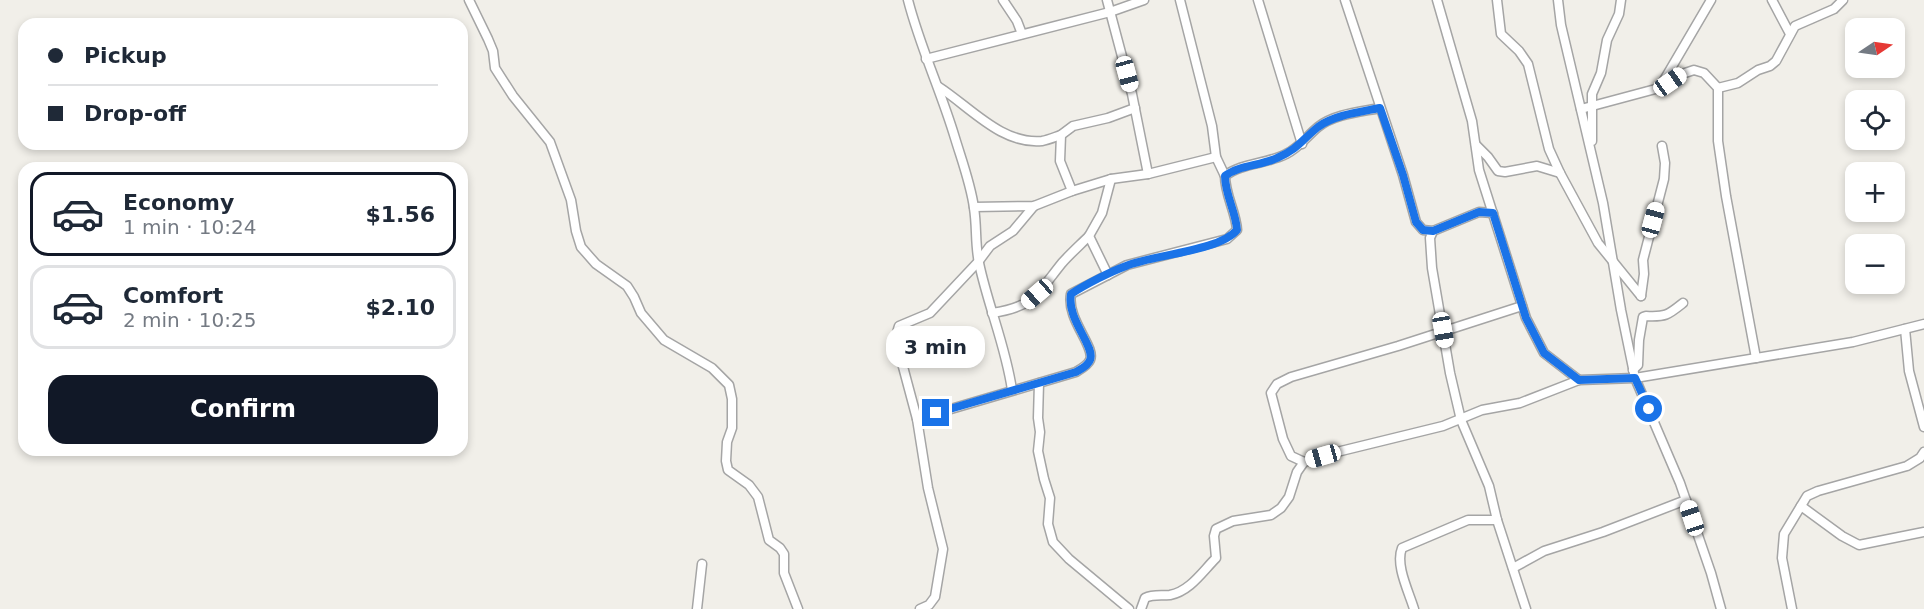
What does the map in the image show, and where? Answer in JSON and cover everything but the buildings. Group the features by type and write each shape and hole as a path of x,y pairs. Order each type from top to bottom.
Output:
{"street":[{"path":"469,0 491,45 495,68 513,96 550,142 571,200 581,246 596,264 627,286 640,312 664,340 712,368 729,385 732,399 732,428 727,442 726,461 729,470 749,485 758,497 769,540 784,554 784,573 798,609"},
{"path":"908,0 926,59 938,87 974,207 978,262 1005,352 1012,390"},
{"path":"1003,0 1017,21 1022,34"},
{"path":"1107,0 1135,108 1148,174"},
{"path":"926,59 1110,12 1144,0"},
{"path":"917,419 1076,372 1089,363 1091,355 1075,321 1070,302 1071,294 1127,265 1201,247 1233,236 1237,230 1225,176 1216,157 1212,126 1180,0"},
{"path":"1258,0 1302,144"},
{"path":"1345,0 1403,175 1416,222 1423,230 1433,231 1479,212 1493,213"},
{"path":"1437,0 1472,121 1479,171 1526,318 1544,353 1579,380"},
{"path":"1497,0 1501,34 1519,51 1528,64 1549,148 1560,173 1598,243 1641,297 1643,260 1665,172 1662,146"},
{"path":"1558,0 1561,25 1603,203 1634,374 1686,500 1712,573 1721,609"},
{"path":"1592,157 1592,94 1601,73 1607,40 1619,14 1621,0"},
{"path":"1660,87 1712,0"},
{"path":"1772,0 1790,34"},
{"path":"1718,88 1738,83 1758,70 1770,66 1776,61 1795,26 1834,9 1843,0"},
{"path":"1581,109 1663,87 1682,74 1694,70 1704,73 1718,88 1718,141 1756,358"},
{"path":"938,87 989,124 1023,139 1042,141 1061,135 1073,126 1108,118 1135,108"},
{"path":"1225,176 1288,153 1302,144 1319,126 1341,117 1380,108"},
{"path":"1061,135 1060,161 1072,190"},
{"path":"1475,144 1498,171 1505,172 1537,166 1560,173"},
{"path":"974,207 1034,206 1072,190 1111,179 1148,174 1216,157"},
{"path":"992,313 1010,310 1026,303 1047,285 1063,263 1089,236 1102,213 1111,179"},
{"path":"920,609 929,605 935,597 943,549 928,488 917,419 896,336 898,326 930,313 990,246 1013,231 1034,206"},
{"path":"1433,231 1430,238 1432,268 1461,420 1489,486 1497,520 1526,609"},
{"path":"1089,236 1108,275"},
{"path":"1634,374 1638,365 1639,340 1644,317 1646,315 1662,317 1669,315 1683,303"},
{"path":"1304,462 1292,456 1283,439 1271,393 1277,384 1291,377 1398,346 1522,306"},
{"path":"1141,609 1145,598 1179,592 1187,588 1216,558 1214,536 1216,529 1233,521 1272,515 1281,508 1289,497 1297,472 1304,462 1443,426 1482,410 1520,403 1579,380 1756,358 1853,342 1924,324"},
{"path":"1905,329 1909,372 1924,428"},
{"path":"1039,383 1038,451 1050,498 1048,524 1053,542 1069,560 1129,609"},
{"path":"1792,609 1782,558 1782,545 1784,534 1807,496 1907,466 1920,458 1924,452"},
{"path":"1513,568 1544,551 1604,532 1686,500"},
{"path":"1802,506 1859,546 1924,531"},
{"path":"1414,609 1401,567 1402,548 1468,520 1497,520"},
{"path":"697,609 702,564"}],"route":[{"path":"936,413 1076,372 1089,363 1091,355 1075,321 1070,302 1071,294 1127,265 1201,247 1233,236 1237,230 1236,221 1225,184 1225,176 1288,153 1302,144 1319,126 1341,117 1380,108 1416,222 1423,230 1433,231 1479,212 1493,213 1526,318 1544,353 1579,380 1635,378 1649,409"}]}
